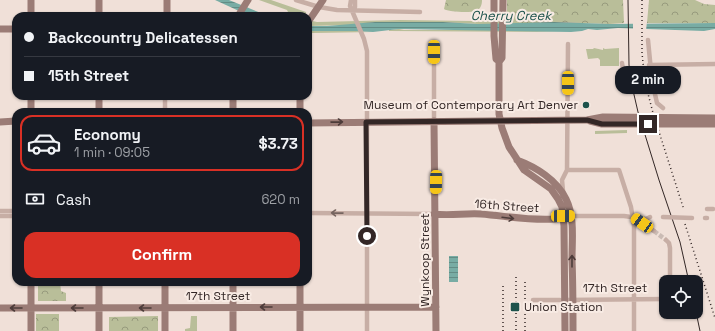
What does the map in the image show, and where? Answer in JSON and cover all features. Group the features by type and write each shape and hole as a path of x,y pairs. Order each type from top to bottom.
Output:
{"street":[{"path":"31,0 31,12"},
{"path":"99,0 99,12"},
{"path":"167,0 167,12"},
{"path":"240,12 248,0"},
{"path":"296,0 316,10 420,12"},
{"path":"312,16 323,0"},
{"path":"352,0 350,6 364,39 367,51 367,331"},
{"path":"353,11 355,7 355,0"},
{"path":"494,0 494,35 496,59 499,61"},
{"path":"504,0 502,58 499,61 499,114 509,147 516,160 524,170 543,182 553,192 560,203 563,216 562,300 565,331"},
{"path":"0,29 12,29"},
{"path":"648,40 650,65 657,103 663,108"},
{"path":"564,195 562,183 566,172 568,44"},
{"name":"Wynkoop Street","path":"434,45 436,331"},
{"path":"622,63 624,76"},
{"path":"650,65 715,64"},
{"path":"312,123 587,120 602,117 715,118"},
{"path":"587,120 602,124 715,124"},
{"path":"0,122 12,121"},
{"path":"516,160 528,164 549,178 556,184 568,202 571,216 573,331"},
{"path":"566,172 619,170 633,217 634,331"},
{"path":"549,178 557,180 562,178 566,172"},
{"path":"707,209 713,209"},
{"path":"0,211 12,211"},
{"path":"312,213 434,214"},
{"name":"16th Street","path":"434,214 480,214 515,219 558,219 563,216 633,217 646,219 650,217"},
{"path":"0,216 12,216"},
{"path":"633,217 654,231"},
{"path":"663,218 692,218"},
{"path":"667,242 669,275"},
{"path":"31,286 31,331"},
{"path":"98,286 99,331"},
{"path":"165,286 166,331"},
{"path":"233,286 233,331"},
{"path":"300,286 300,331"},
{"name":"17th Street","path":"533,300 659,299"},
{"name":"17th Street","path":"0,308 436,307"}],"green space":[{"path":"259,0 271,0 306,12 288,12 287,10"},
{"path":"446,0 482,0 482,3 478,10 473,12 450,11 444,9"},
{"path":"507,0 623,0 624,23 554,22 509,24"},
{"path":"649,0 695,0 704,4 715,5 715,23 647,23"},
{"path":"312,21 509,21 509,24 376,22 351,25 312,26"},
{"path":"399,29 512,30 560,32 389,31"},
{"path":"312,31 355,31 373,32 312,33"},
{"path":"594,48 603,50 603,48 619,48 619,66 600,66 600,60 598,58 588,59 586,49"},
{"path":"627,130 627,133 595,134 595,131"},
{"path":"38,286 60,286 61,291 66,293 66,301 38,301"},
{"path":"36,314 59,314 59,331 36,331"},
{"path":"158,316 158,331 109,331 109,317"},
{"path":"191,316 197,316 197,331 185,331 185,329 190,328"}],"water":[{"path":"215,0 229,0 258,12 241,12"},
{"path":"375,22 443,22 478,24 554,22 610,24 715,23 715,29 704,31 618,28 597,30 588,29 571,32 399,29 373,32 312,31 312,26"},
{"path":"449,256 458,256 458,282 449,282"}],"pier":[{"path":"633,21 647,21 646,31 633,31"}],"tunnel":[{"path":"654,231 666,240"}],"tram line":[{"path":"628,0 629,65 632,86 638,112 680,242 687,275"},
{"path":"697,319 700,331"}],"railway":[{"path":"642,0 642,53 645,82 653,113 684,210"},
{"path":"685,224 715,318"},
{"path":"516,277 516,331"},
{"path":"525,282 525,331"},
{"path":"503,283 503,331"}],"place":[{"name":"Museum of Contemporary Art Denver","path":"586,105"},
{"name":"Union Station","path":"515,307"}],"route":[{"path":"367,236 366,122 587,120 602,124 648,124"}],"water label":[{"name":"Cherry Creek","path":"511,15"}]}
